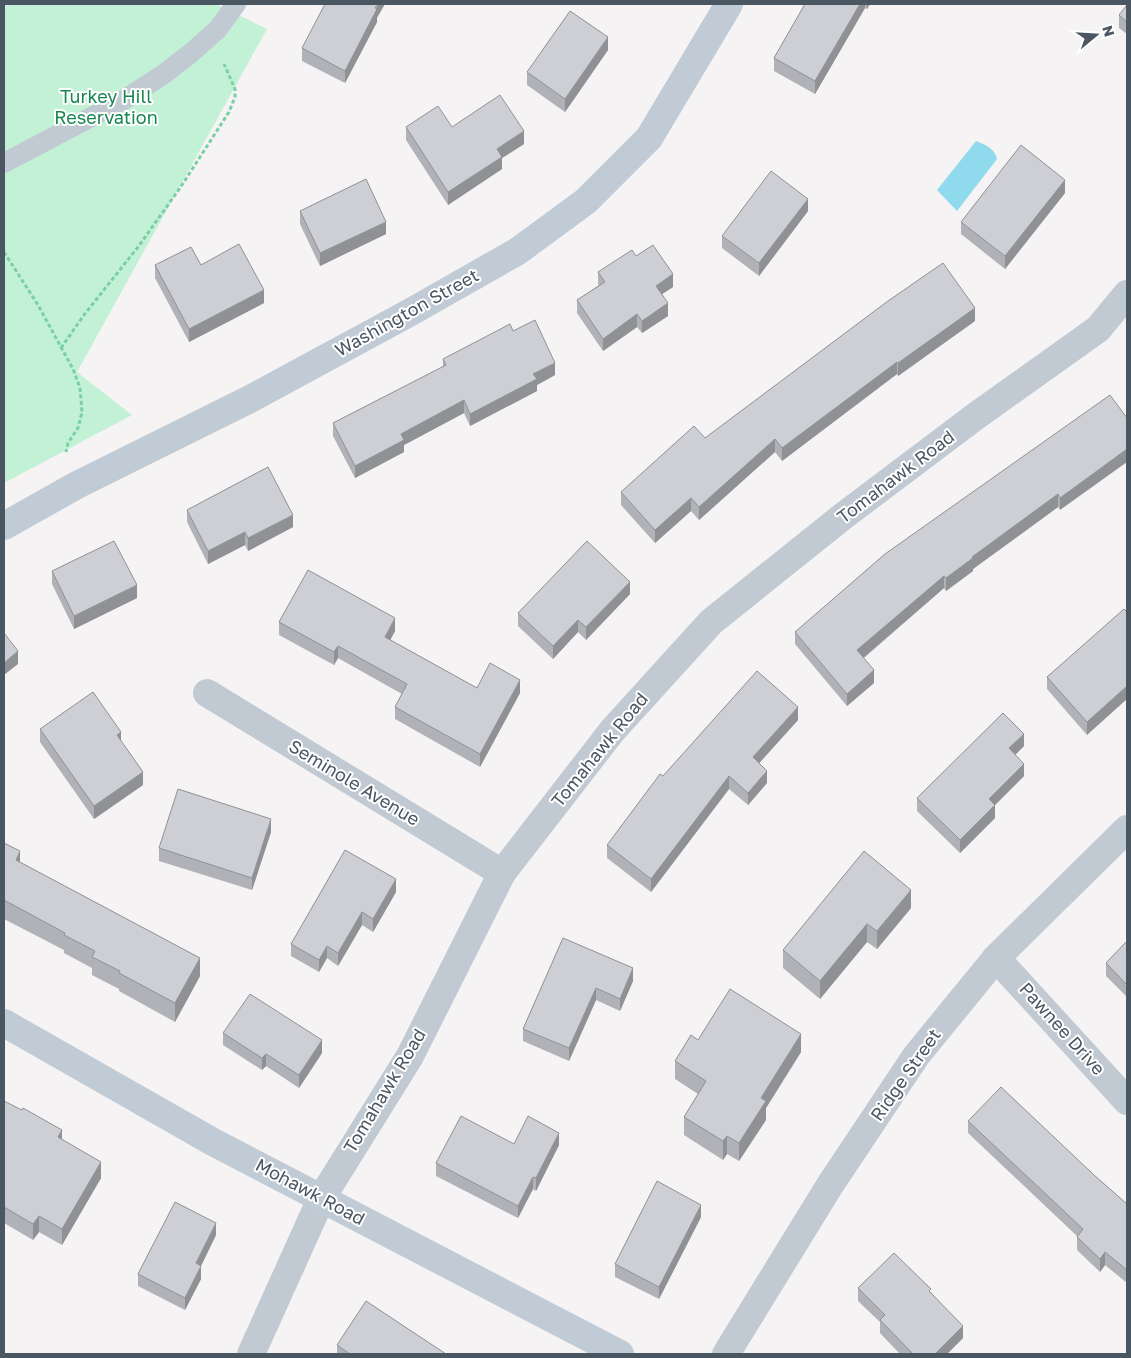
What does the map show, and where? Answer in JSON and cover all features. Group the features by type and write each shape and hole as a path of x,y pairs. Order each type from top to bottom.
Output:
{"street":[{"name":"Washington Street","path":"4,526 77,485 260,393 400,318 518,251 586,201 649,138 729,4"},
{"name":"Tomahawk Road","path":"251,1354 320,1198 410,1056 502,873 612,731 711,622 850,511 976,416 1098,329 1127,294"},
{"name":"Seminole Avenue","path":"207,693 502,873"},
{"name":"Ridge Street","path":"726,1354 830,1186 916,1056 996,958 1127,829"},
{"name":"Pawnee Drive","path":"996,958 1127,1101"},
{"name":"Mohawk Road","path":"4,1023 214,1142 620,1354"}],"lane":[{"path":"4,163 122,101 164,74 218,29 236,4"}],"path":[{"path":"61,348 84,315 138,247 185,181 234,104 235,97 232,81 225,65 207,39"},
{"path":"4,252 33,297 73,369 80,388 82,412 78,428 68,443 65,458 77,485"}],"green space":[{"name":"Turkey Hill Reservation","path":"4,4 216,4 267,29 77,372 132,415 4,483"}],"water":[{"path":"976,141 992,150 997,159 957,211 937,190"}],"building":[{"path":"325,4 378,4 345,71 302,48"},
{"path":"805,4 860,4 815,81 774,58"},
{"path":"1127,5 1127,22 1119,15"},
{"path":"570,11 608,37 565,99 527,72"},
{"path":"500,95 524,131 497,149 502,157 448,192 406,127 438,106 452,127"},
{"path":"1021,145 1065,180 1005,256 961,222"},
{"path":"771,171 808,199 759,263 722,236"},
{"path":"366,179 386,222 320,253 300,211"},
{"path":"239,244 264,290 189,329 155,265 191,247 201,265"},
{"path":"653,245 673,274 656,286 668,303 642,321 637,314 603,339 577,300 605,282 598,272 632,250 636,256"},
{"path":"943,263 975,308 897,362 782,448 775,439 699,507 691,498 655,530 621,492 694,426 705,438 888,301"},
{"path":"535,320 555,363 533,374 537,379 470,414 464,400 401,434 404,440 355,466 333,423 446,365 443,359 510,324 513,331"},
{"path":"1110,395 1127,418 1127,449 1060,498 1058,494 946,578 944,576 857,650 874,670 847,694 795,632 885,554"},
{"path":"268,467 293,515 248,538 245,532 208,551 187,510"},
{"path":"114,541 137,585 74,616 52,571"},
{"path":"587,541 630,582 586,627 578,620 553,646 518,613"},
{"path":"308,570 395,618 385,637 477,688 490,663 520,680 480,754 395,707 407,684 338,646 334,652 279,622"},
{"path":"1124,609 1127,612 1127,686 1087,722 1047,677"},
{"path":"4,633 18,651 4,663"},
{"path":"757,671 798,707 753,757 767,771 748,793 729,776 651,879 607,845 660,774 663,776"},
{"path":"93,692 121,732 117,735 143,772 94,806 40,729"},
{"path":"1003,713 1024,734 1009,748 1024,764 989,799 995,805 960,840 917,798"},
{"path":"178,789 271,819 252,878 159,848"},
{"path":"4,843 20,851 16,860 200,958 175,1003 92,957 95,951 4,900"},
{"path":"345,850 396,879 373,919 362,912 338,953 327,946 319,960 291,944"},
{"path":"864,851 911,890 877,931 867,924 820,981 783,950"},
{"path":"563,938 633,968 620,999 596,988 569,1048 523,1029"},
{"path":"1127,941 1127,985 1106,963"},
{"path":"730,989 801,1034 761,1098 766,1101 739,1143 727,1136 723,1141 684,1117 706,1081 675,1061 691,1035 698,1040"},
{"path":"250,994 322,1040 299,1075 266,1054 262,1058 223,1033"},
{"path":"1001,1087 1127,1204 1127,1270 1105,1252 1100,1259 1077,1237 1083,1229 968,1121"},
{"path":"4,1101 22,1110 23,1108 62,1130 58,1137 101,1162 62,1229 39,1216 33,1224 4,1207"},
{"path":"461,1116 514,1144 528,1116 559,1133 536,1178 533,1177 518,1206 436,1163"},
{"path":"657,1181 701,1205 659,1287 615,1264"},
{"path":"175,1202 216,1223 196,1263 201,1266 185,1298 138,1274"},
{"path":"894,1253 931,1289 929,1291 963,1326 935,1354 913,1354 880,1320 885,1315 858,1288"},
{"path":"366,1301 446,1354 350,1354 337,1345"}]}
